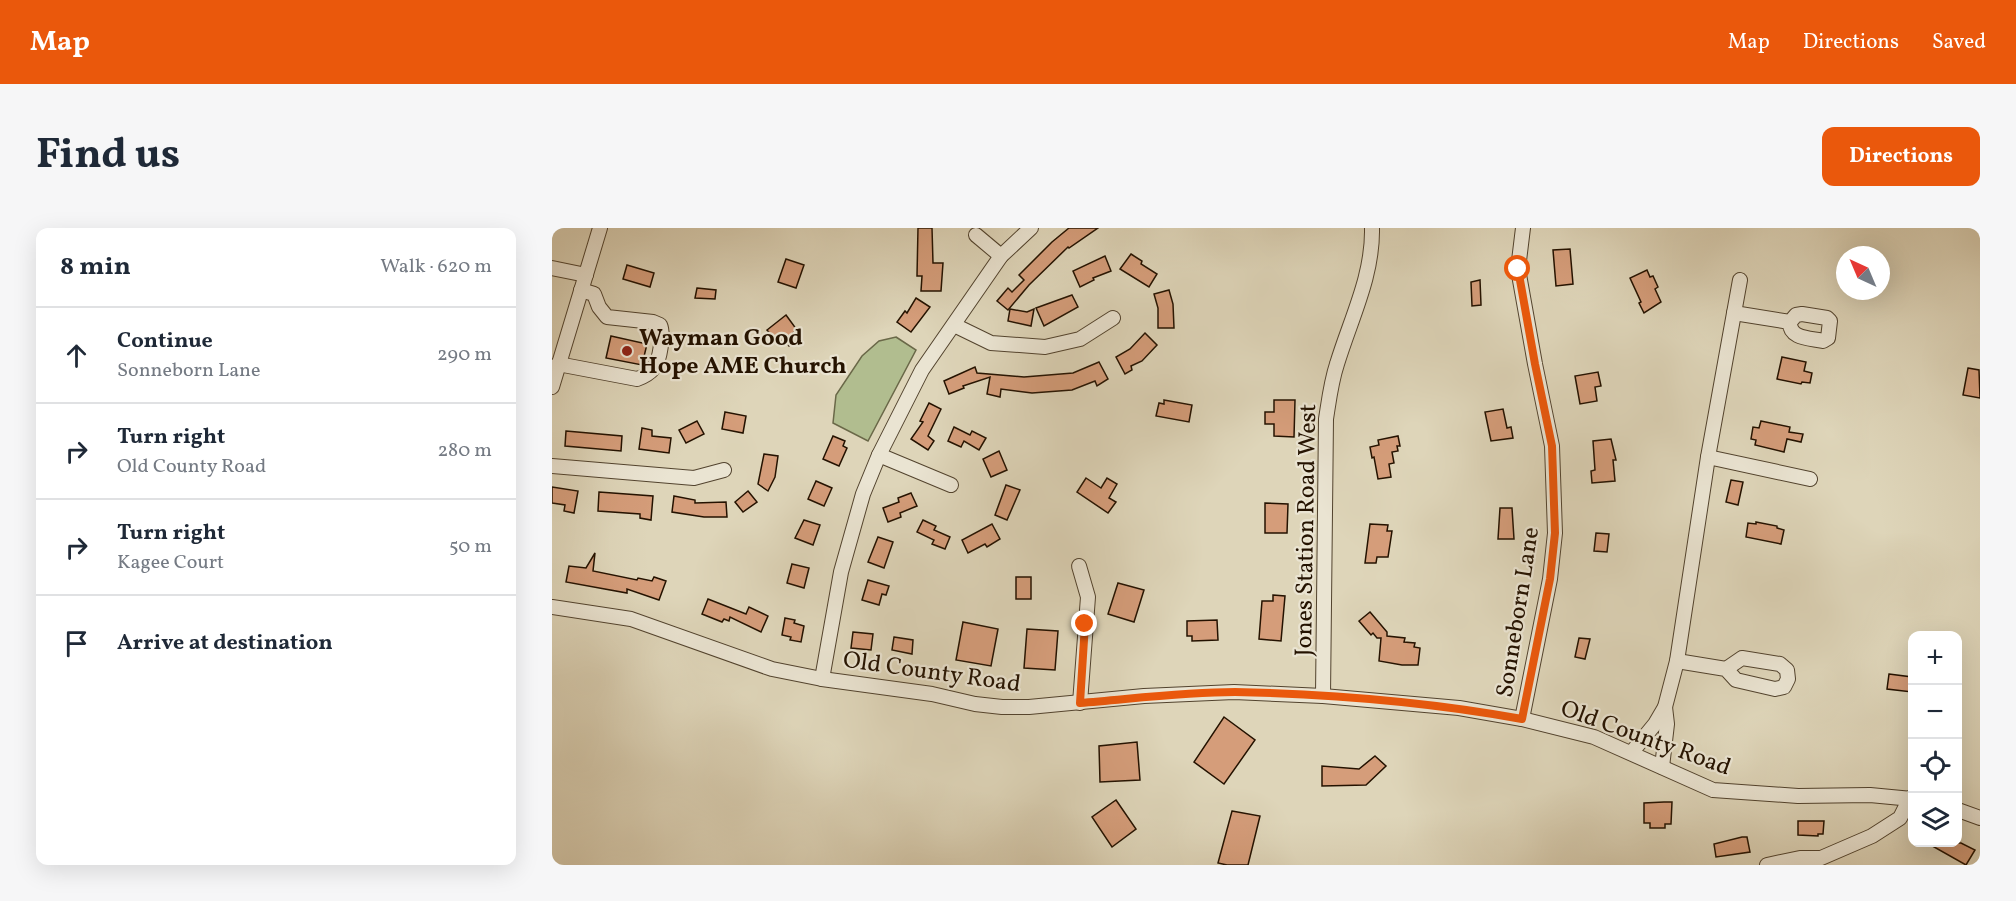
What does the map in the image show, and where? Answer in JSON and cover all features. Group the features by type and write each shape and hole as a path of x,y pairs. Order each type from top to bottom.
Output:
{"street":[{"path":"552,387 558,364 558,343 581,290 600,228"},
{"path":"822,679 841,572 863,494 879,455 922,370 1001,256 1031,228"},
{"name":"Jones Station Road West","path":"1323,696 1326,419 1331,384 1369,267 1372,228"},
{"name":"Sonneborn Lane","path":"1522,228 1518,269 1552,446 1555,533 1550,579 1522,719"},
{"path":"976,235 1001,256"},
{"path":"552,268 586,276"},
{"path":"1632,752 1665,707 1677,661 1708,457 1740,280"},
{"path":"558,364 637,379 656,367 663,332 660,325 653,322 607,317 599,307 594,294 581,290"},
{"path":"1734,314 1790,322"},
{"path":"954,325 991,343 1045,347 1080,339 1113,318"},
{"path":"879,455 951,485"},
{"path":"1708,457 1810,479"},
{"path":"552,466 694,478 724,470"},
{"path":"1079,566 1088,597 1080,703"},
{"name":"Old County Road","path":"552,607 631,619 772,669 1002,707 1213,693 1323,696 1459,708 1522,719 1594,737 1713,790 1798,796 1870,795 1908,799"},
{"path":"1677,661 1726,669"},
{"path":"1662,767 1667,724 1665,707"},
{"path":"1767,865 1800,858 1821,858 1872,836 1900,818 1908,804"},
{"path":"1962,811 1980,818"}],"green space":[{"path":"896,337 916,350 868,441 833,423 836,395 862,356 879,341"}],"building":[{"path":"918,228 932,228 933,263 943,263 941,291 921,291 922,276 917,276"},
{"path":"1069,228 1098,228 1068,247 1029,285 1008,310 997,301 1008,288 1012,292 1024,280 1019,275"},
{"path":"1570,249 1573,284 1556,286 1553,250"},
{"path":"1131,254 1142,261 1141,264 1157,274 1149,287 1120,269"},
{"path":"1105,256 1111,271 1093,278 1094,280 1080,287 1073,271"},
{"path":"786,259 804,265 796,288 778,282"},
{"path":"627,265 654,273 650,287 623,279"},
{"path":"1647,270 1658,287 1655,289 1661,302 1644,313 1630,278"},
{"path":"1480,280 1481,305 1472,306 1471,282"},
{"path":"697,288 716,290 715,299 695,298"},
{"path":"1169,290 1173,304 1174,328 1158,328 1158,308 1154,294"},
{"path":"1072,295 1078,307 1044,326 1036,308"},
{"path":"916,298 930,307 911,332 897,322 905,311 907,313"},
{"path":"1010,309 1027,312 1034,309 1031,326 1008,321"},
{"path":"786,315 797,330 793,333 797,339 789,346 784,339 778,343 767,330"},
{"path":"1145,333 1157,345 1142,361 1131,366 1132,370 1125,374 1116,357 1130,349"},
{"name":"Wayman Good Hope AME Church","path":"611,336 647,344 642,365 606,358"},
{"path":"1782,357 1806,362 1804,371 1812,373 1810,383 1802,382 1801,384 1777,379"},
{"path":"1099,362 1108,379 1097,386 1095,381 1072,390 1032,393 1001,389 1000,397 987,394 990,377 963,386 964,388 949,394 944,381 975,367 977,373 1024,377 1073,373"},
{"path":"1968,368 1979,370 1980,398 1963,395"},
{"path":"1598,372 1601,386 1595,387 1597,401 1580,404 1575,376"},
{"path":"1164,400 1192,405 1189,422 1156,416 1159,403 1164,404"},
{"path":"1274,400 1295,400 1294,437 1274,436 1274,424 1265,424 1265,412 1274,412"},
{"path":"929,403 941,409 928,436 934,441 928,450 911,439 923,422 920,421"},
{"path":"1503,409 1507,428 1511,427 1513,438 1491,441 1485,412"},
{"path":"725,412 746,416 743,433 722,429"},
{"path":"697,421 704,434 686,443 679,430"},
{"path":"1761,421 1790,427 1789,432 1803,434 1801,442 1787,439 1784,452 1755,445 1756,440 1751,439 1753,427 1759,428"},
{"path":"954,427 970,435 972,431 986,438 979,450 964,441 961,447 948,441"},
{"path":"642,428 652,430 652,436 671,438 669,453 639,449"},
{"path":"566,431 622,436 621,451 565,446"},
{"path":"833,436 845,441 843,446 847,448 839,466 823,459"},
{"path":"1398,436 1400,446 1397,446 1398,451 1392,452 1394,463 1389,464 1391,477 1378,479 1370,447 1379,445 1378,440"},
{"path":"1611,439 1616,460 1613,460 1615,481 1592,483 1591,471 1595,470 1593,441"},
{"path":"999,451 1007,470 991,477 983,459"},
{"path":"764,454 778,456 775,477 768,491 758,484"},
{"path":"1086,478 1101,488 1107,478 1117,484 1109,498 1116,502 1108,513 1077,492"},
{"path":"1731,480 1743,482 1738,505 1726,502"},
{"path":"816,481 832,488 824,506 808,499"},
{"path":"1006,485 1020,490 1007,520 995,515"},
{"path":"552,487 578,491 574,513 564,511 565,505 552,503"},
{"path":"748,491 757,502 743,512 735,502"},
{"path":"599,492 653,496 651,520 640,518 640,514 598,511"},
{"path":"911,493 917,506 900,513 901,517 888,522 883,508 899,502 898,498"},
{"path":"674,496 695,500 695,503 726,502 727,517 704,517 672,512"},
{"path":"1265,503 1288,504 1287,533 1265,533"},
{"path":"1500,508 1512,508 1514,539 1498,539"},
{"path":"804,520 820,525 813,545 795,538"},
{"path":"923,520 936,526 934,530 950,537 945,549 932,544 934,540 917,532"},
{"path":"1756,522 1777,526 1784,530 1781,544 1746,537 1748,523 1756,524"},
{"path":"992,524 1000,539 987,547 985,544 968,553 962,540"},
{"path":"1370,524 1388,525 1387,531 1392,531 1388,557 1377,557 1376,563 1365,563"},
{"path":"1596,533 1609,534 1607,552 1594,551"},
{"path":"878,537 893,542 884,568 868,562"},
{"path":"595,553 593,571 637,580 638,578 652,581 654,577 666,581 659,600 627,589 627,593 566,582 569,566 586,568"},
{"path":"792,564 809,568 804,588 787,583"},
{"path":"1016,577 1031,577 1031,599 1016,599"},
{"path":"868,580 889,586 886,595 882,594 879,605 862,600"},
{"path":"1118,583 1144,590 1134,622 1108,614"},
{"path":"1273,595 1285,596 1281,641 1259,639 1262,601 1273,601"},
{"path":"708,599 746,614 749,607 768,616 761,632 730,617 729,621 724,619 722,622 702,614"},
{"path":"1370,612 1387,632 1387,636 1405,638 1404,642 1415,643 1414,647 1420,648 1418,665 1379,661 1381,638 1377,638 1373,633 1371,635 1359,621"},
{"path":"785,618 795,620 794,623 804,626 801,642 790,640 791,637 782,635"},
{"path":"1217,620 1218,640 1192,641 1192,636 1187,636 1187,621"},
{"path":"963,622 998,629 991,666 956,660"},
{"path":"1027,629 1058,631 1055,670 1024,668"},
{"path":"853,632 873,634 871,650 851,648"},
{"path":"894,637 913,640 912,654 892,650"},
{"path":"1579,638 1590,639 1585,659 1575,657"},
{"path":"1889,674 1908,676 1908,692 1887,689"},
{"path":"1224,717 1255,740 1224,784 1194,762"},
{"path":"1137,742 1140,780 1100,782 1099,746"},
{"path":"1375,756 1386,766 1366,785 1322,786 1322,766 1359,769"},
{"path":"1116,800 1136,829 1112,847 1092,817"},
{"path":"1672,802 1671,824 1665,824 1665,828 1650,828 1650,823 1644,823 1644,803"},
{"path":"1232,811 1260,816 1248,865 1218,863"},
{"path":"1798,821 1824,821 1823,834 1798,835"},
{"path":"1747,837 1750,852 1716,857 1714,844"},
{"path":"1962,844 1975,850 1966,865 1934,847 1962,847"}],"place":[{"name":"Wayman Good Hope AME Church","path":"627,351"}],"route":[{"path":"1085,624 1080,703 1144,696 1234,692 1323,696 1459,708 1522,719 1550,579 1555,533 1552,446 1518,269"}]}
